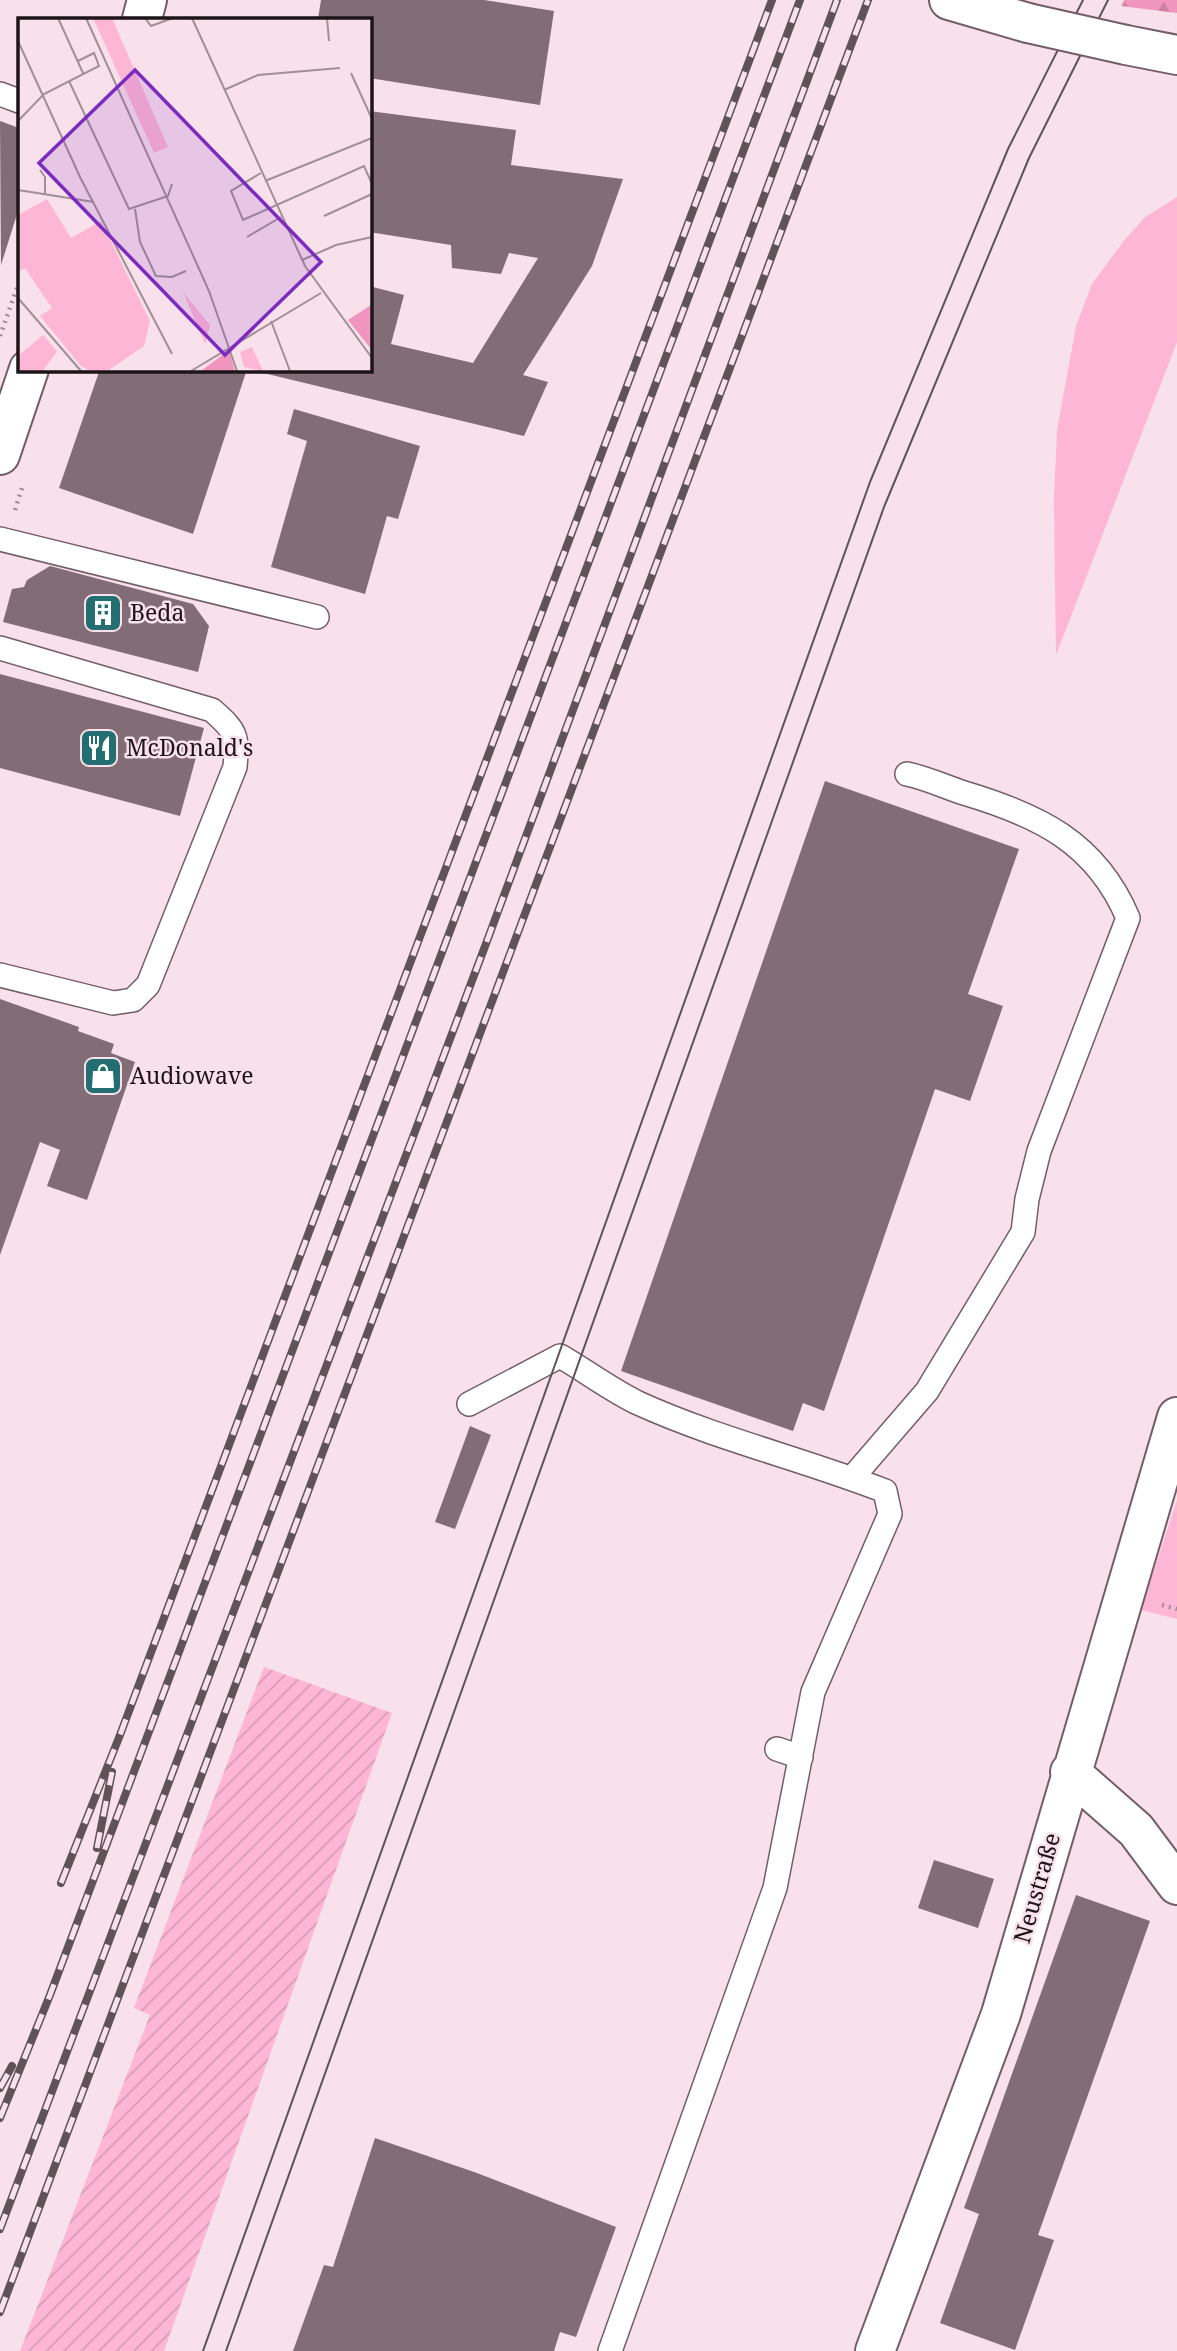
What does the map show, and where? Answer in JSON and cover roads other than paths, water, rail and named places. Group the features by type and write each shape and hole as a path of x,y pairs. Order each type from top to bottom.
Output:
{"street":[{"path":"142,18 147,0"},
{"path":"949,0 1028,23 1177,55"},
{"path":"0,455 28,371"},
{"name":"Neustraße","path":"875,2351 1001,2014 1070,1772 1177,1417"},
{"path":"1070,1772 1136,1830 1177,1885"}],"lane":[{"path":"0,94 18,101"},
{"path":"0,539 317,617"},
{"path":"0,648 212,710 228,724 237,742 235,766 148,985 133,1000 113,1003 0,975"},
{"path":"852,1478 927,1391 1023,1232 1027,1199 1039,1151 1128,918 1120,899 1103,873 1067,838 1038,819 989,799 908,774"},
{"path":"469,1404 560,1356 636,1402 708,1431 885,1491 890,1514 813,1692 775,1888 610,2351"},
{"path":"777,1749 801,1757"}],"tram line":[{"path":"203,2351 870,482 1008,149 1083,0"},
{"path":"226,2351 884,507 1029,158 1108,0"}],"railway":[{"path":"61,1883 120,1735 772,0"},
{"path":"0,2118 50,1995 800,0"},
{"path":"0,2229 484,949 837,0"},
{"path":"0,2312 868,0"},
{"path":"97,1848 112,1772"},
{"path":"0,2088 12,2066"}],"place":[{"name":"Beda","path":"103,613"},
{"name":"McDonald's","path":"99,748"},
{"name":"Audiowave","path":"103,1076"}]}
